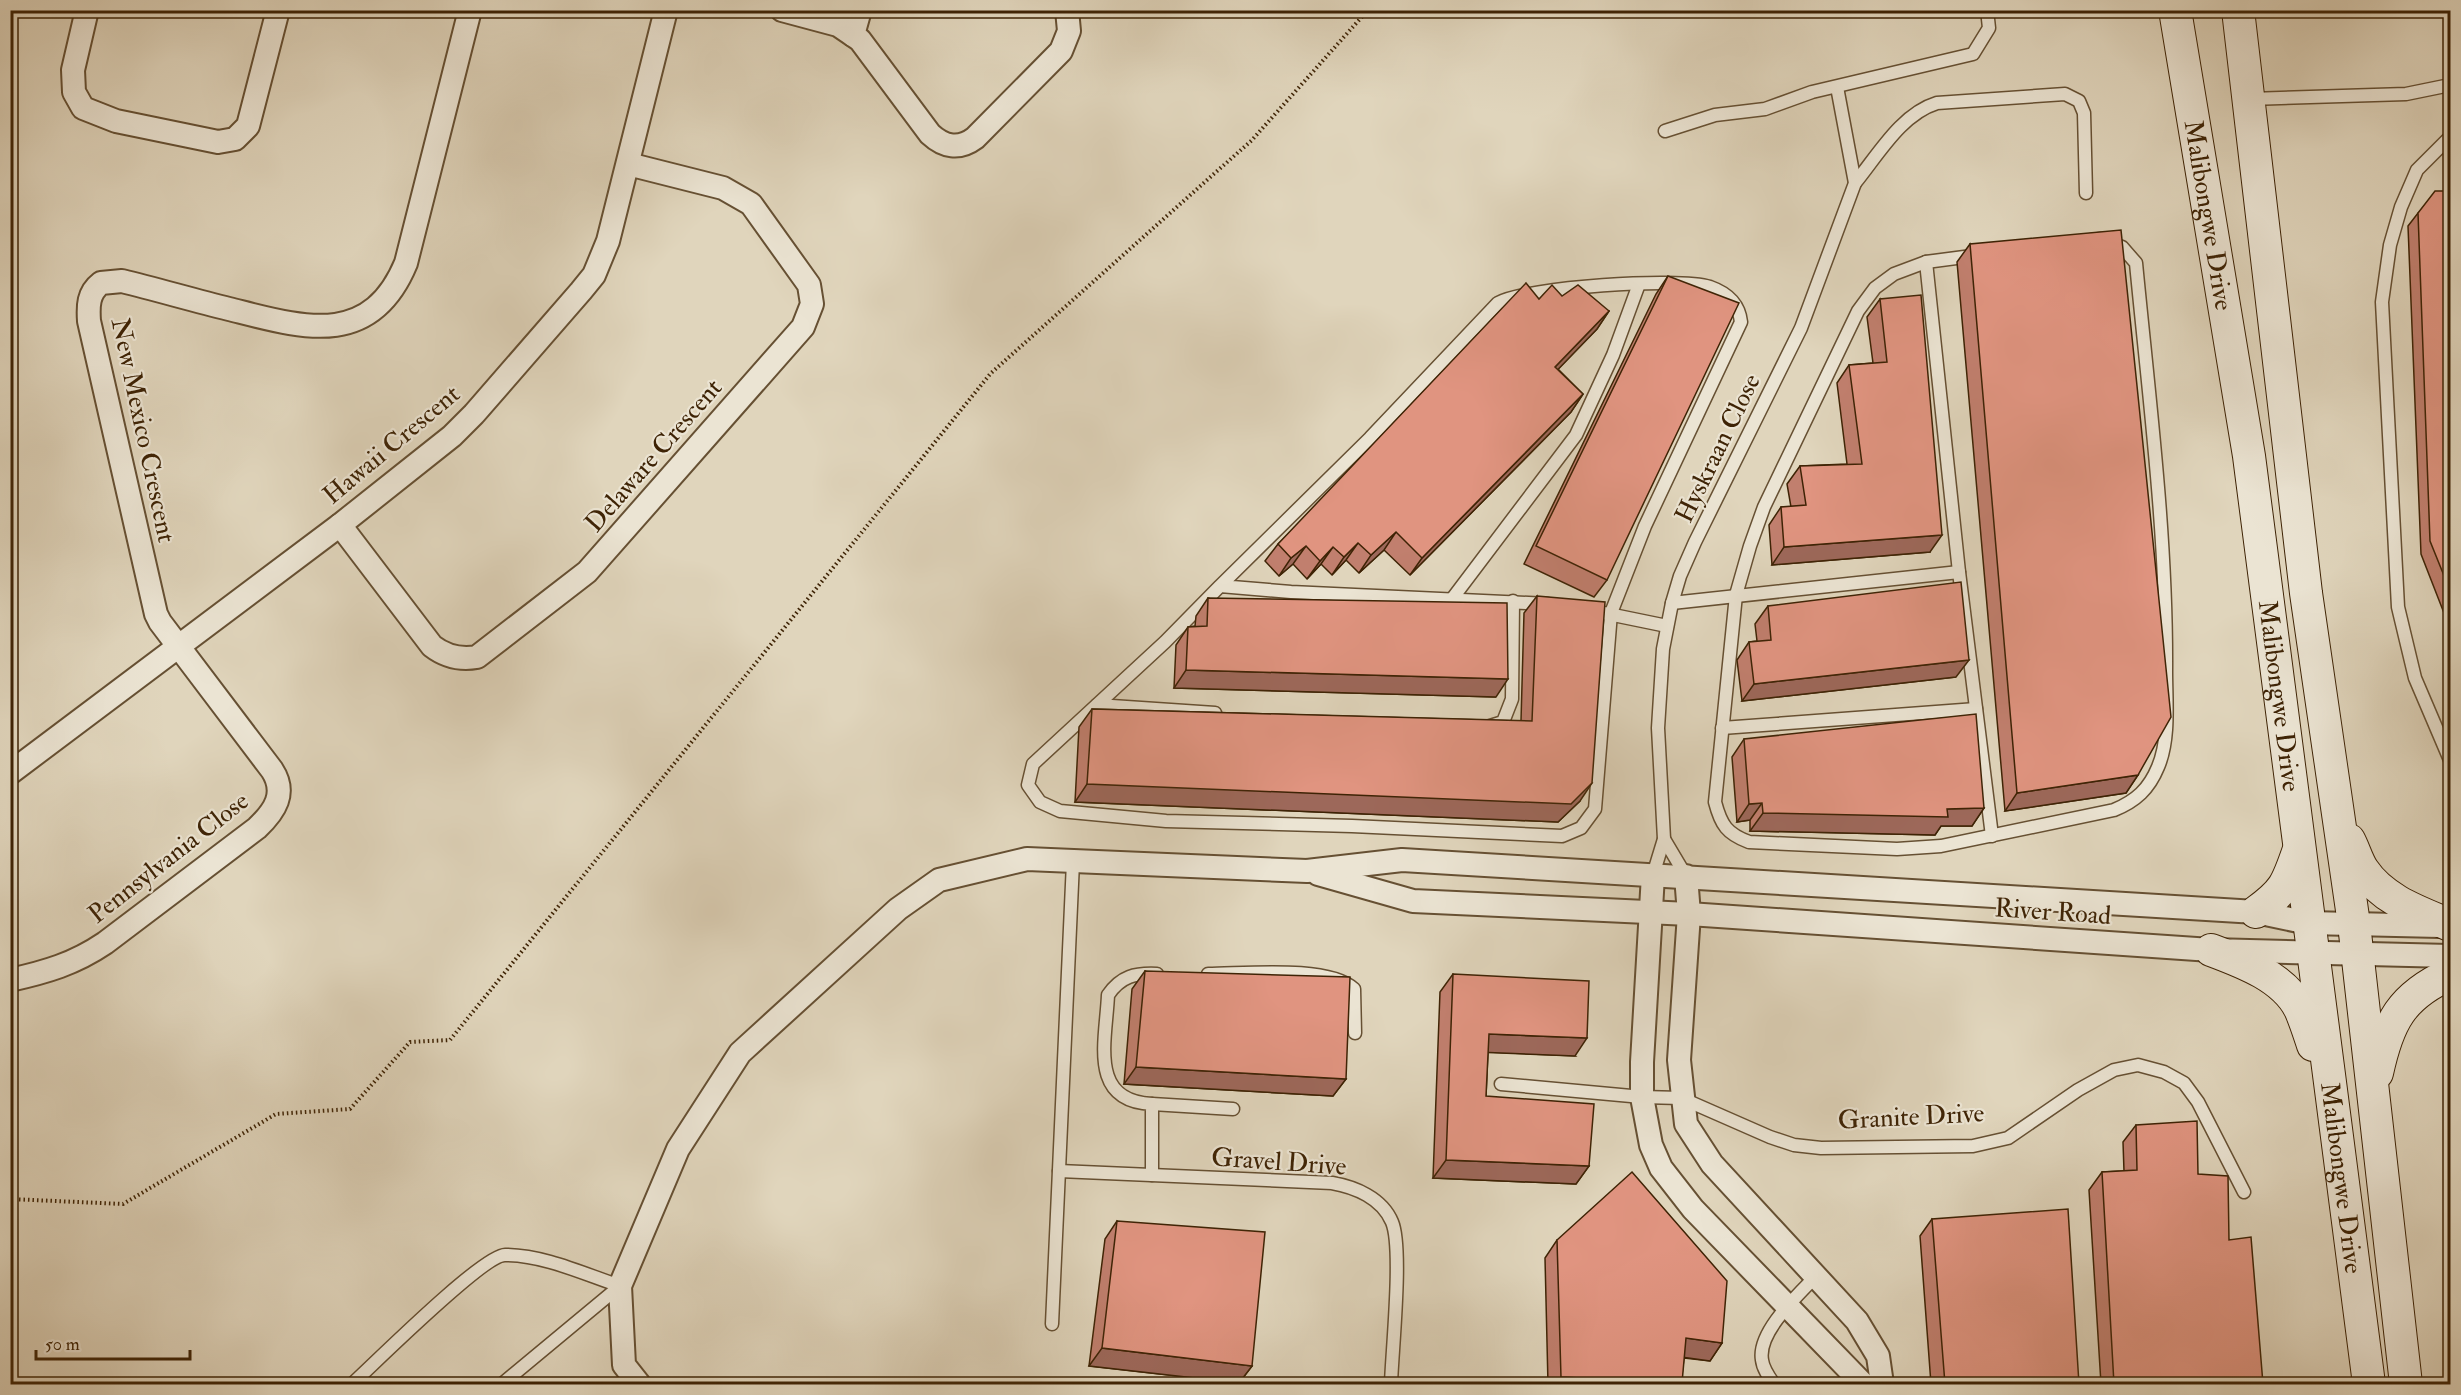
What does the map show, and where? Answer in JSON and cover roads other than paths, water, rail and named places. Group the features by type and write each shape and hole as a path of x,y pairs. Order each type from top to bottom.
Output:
{"main road":[{"name":"Malibongwe Drive","path":"2175,10 2249,456 2298,852 2334,1102 2369,1384"},
{"name":"Malibongwe Drive","path":"2238,10 2306,593 2355,938 2406,1384"},
{"path":"2340,820 2363,870 2379,888 2412,908 2451,926"},
{"path":"2256,912 2278,896 2289,879 2298,852"},
{"path":"2211,950 2243,962 2275,981 2289,994 2300,1009 2334,1102"},
{"path":"2373,1093 2388,1032 2397,1012 2418,991 2451,974"}],"street":[{"path":"87,10 73,70 74,92 83,108 116,121 218,142 235,139 248,126 278,10"},
{"name":"New Mexico Crescent","path":"178,644 160,622 153,603 89,321 88,307 92,293 101,283 122,281 286,323 314,327 349,322 373,308 392,289 406,262 470,10"},
{"name":"Hawaii Crescent","path":"10,773 178,644 340,525 463,426 581,291 594,275 604,254 666,10"},
{"path":"782,10 838,25 860,40 930,134 944,144 960,146 975,138 1061,51 1069,31 1067,10"},
{"path":"853,35 860,10"},
{"name":"Delaware Crescent","path":"340,525 432,646 458,658 477,657 586,572 803,327 812,304 809,285 751,204 723,188 628,164"},
{"name":"Pennsylvania Close","path":"10,980 58,969 83,958 257,828 275,809 279,795 278,779 178,644"},
{"path":"639,1384 624,1365 620,1286 678,1149 740,1053 898,909 939,880 1027,859 1307,871"},
{"name":"River Road","path":"1307,871 1402,860 2256,912 2310,937"},
{"name":"River Road","path":"1307,871 1413,901 1652,915 1689,914 2211,950 2310,937 2355,938 2451,926"},
{"path":"1653,875 1642,1062 1642,1097 1651,1145 1661,1168 1692,1209 1863,1384"},
{"path":"1686,876 1689,914 1679,1060 1681,1098 1686,1124 1712,1164 1857,1321 1878,1356 1882,1384"},
{"name":"River Road","path":"2355,938 2451,956"}],"lane":[{"path":"1665,131 1715,115 1765,109 1812,92 1973,54 1989,28 1987,10"},
{"path":"2248,99 2406,94 2451,85"},
{"path":"1837,87 1855,183"},
{"path":"1855,183 1900,129 1925,107 1937,103 2065,94 2079,101 2084,113 2086,193"},
{"path":"2451,137 2418,170 2401,207 2390,244 2382,302 2398,607 2415,678 2451,760"},
{"name":"Hyskraan Close","path":"1664,838 1658,728 1671,603 1695,542 1801,328 1855,183"},
{"path":"2101,239 2122,247 2136,262 2161,523 2167,628 2166,710 2159,765 2148,787 2133,802 2114,810 1941,846 1897,849 1749,842 1733,836 1721,825 1715,802 1736,595 1764,507 1858,310 1875,288 1894,274 1926,262 2101,239"},
{"path":"1926,262 1959,572 1992,836"},
{"path":"1692,283 1710,287 1732,300 1740,310 1741,322 1646,526 1611,613 1595,810 1581,828 1562,836 1352,826 1166,821 1060,811 1040,802 1028,785 1033,764 1220,586 1370,438 1498,303 1510,296 1529,292 1639,284 1692,283"},
{"path":"1452,598 1576,435 1613,355 1639,284"},
{"path":"1671,603 1959,572"},
{"path":"1220,586 1291,592 1560,605"},
{"path":"1482,728 1503,722 1509,714 1512,699 1512,601"},
{"path":"1580,608 1667,626"},
{"path":"1097,705 1233,714"},
{"path":"1722,728 1976,709"},
{"path":"1653,875 1664,838"},
{"path":"1664,838 1686,876"},
{"path":"1052,1324 1073,862"},
{"path":"1174,974 1139,974 1125,977 1115,984 1108,995 1105,1072 1110,1086 1122,1098 1137,1104 1233,1109"},
{"path":"1198,974 1316,974 1335,977 1354,989 1355,1033"},
{"name":"Granite Drive","path":"1501,1084 1642,1097 1681,1098 1770,1137 1794,1145 1821,1148 1973,1146 2008,1138 2078,1090 2114,1070 2138,1065 2164,1072 2184,1083 2198,1102 2244,1192"},
{"path":"1152,1104 1152,1175"},
{"name":"Gravel Drive","path":"1059,1171 1332,1183 1360,1191 1370,1197 1392,1222 1396,1246 1391,1384"},
{"path":"352,1384 477,1270 502,1255 541,1260 620,1286"},
{"path":"1774,1384 1761,1358 1763,1347 1775,1322 1816,1276"},
{"path":"502,1384 620,1286"}]}
